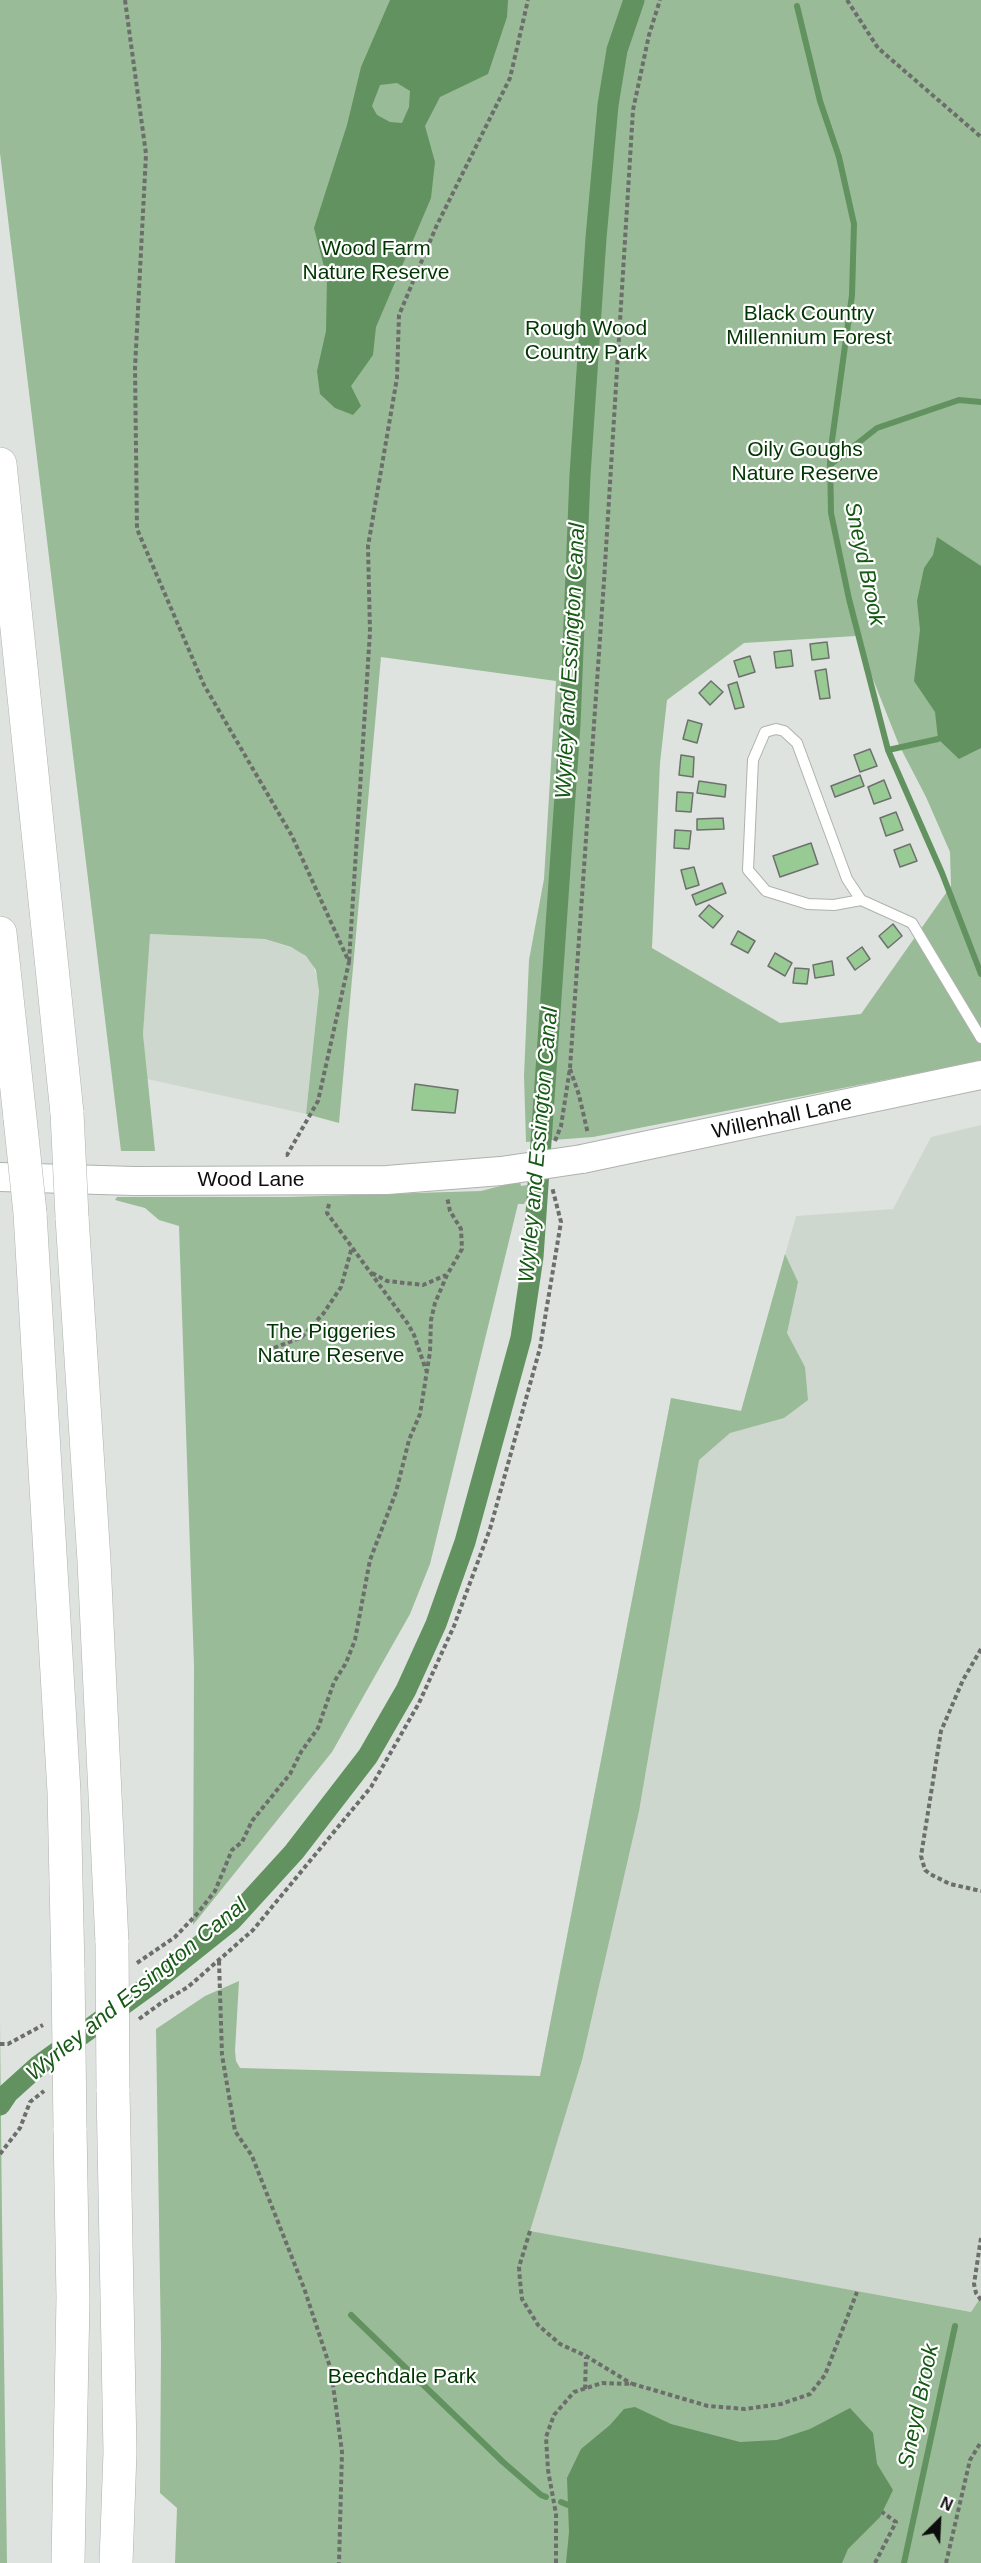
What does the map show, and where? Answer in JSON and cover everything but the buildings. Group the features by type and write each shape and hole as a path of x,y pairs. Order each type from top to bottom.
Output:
{"highway":[{"path":"0,464 67,1113 120,1956 113,2089 120,2452 116,2563"},
{"path":"0,933 30,1213 64,1792 73,2298 68,2563"}],"street":[{"name":"Willenhall Lane","path":"501,1171 586,1160 981,1075"},
{"name":"Wood Lane","path":"0,1177 134,1181 387,1180 501,1171"}],"lane":[{"path":"861,900 834,905 807,903 766,891 748,870 753,760 765,732 776,729 784,730 797,743 847,879 861,900 912,923 981,1038"}],"path":[{"path":"125,0 146,154 135,368 137,529 204,685 292,836 349,962"},
{"path":"276,1155 287,1155 318,1101 349,962 370,632 368,546 397,378 399,315 436,227 510,78 528,0"},
{"path":"554,1143 561,1126 570,1068 633,110 649,35 660,0"},
{"path":"847,0 878,48 981,137"},
{"path":"570,1068 588,1135 586,1160"},
{"path":"120,1956 175,1937 197,1914 220,1881 232,1850 242,1842 252,1821 290,1774 301,1752 318,1728 334,1682 346,1663 355,1640 370,1560 396,1492 409,1440 420,1414 430,1352 431,1320 440,1289 459,1256 463,1242 460,1229 448,1205 447,1175"},
{"path":"333,1180 333,1196 327,1213 414,1335 426,1371"},
{"path":"161,2003 188,1987 253,1930 371,1787 419,1704 454,1626 490,1529 540,1348 561,1222 552,1184"},
{"path":"274,1348 302,1337 323,1314 341,1287 352,1246"},
{"path":"371,1272 387,1281 405,1285 423,1285 447,1275"},
{"path":"981,1649 963,1680 941,1731 921,1856 925,1870 930,1874 950,1884 981,1891"},
{"path":"219,1960 222,2055 235,2131 252,2156 304,2288 331,2370 342,2452 339,2563"},
{"path":"0,2044 8,2044 48,2022"},
{"path":"0,2154 20,2128 30,2102"},
{"path":"530,2231 519,2267 522,2299 538,2325 560,2344 586,2356 633,2384 708,2406 745,2409 781,2404 810,2394 825,2376 857,2292"},
{"path":"981,2238 974,2284 981,2300"},
{"path":"585,2389 586,2356"},
{"path":"556,2563 556,2514 548,2470 546,2437 554,2415 574,2392 602,2383 633,2384"},
{"path":"946,2563 970,2460 981,2442"},
{"path":"875,2563 896,2522 882,2512"}],"shaded area":[{"path":"390,0 508,0 507,17 488,74 440,97 425,126 435,162 431,198 376,327 373,355 351,386 361,406 353,415 335,408 320,394 317,371 326,331 327,278 314,228 347,125 361,67","holes":["397,83 410,91 409,107 402,123 390,122 377,115 372,106 380,85"]},
{"path":"937,537 981,566 981,748 959,759 938,739 935,712 914,681 920,630 917,601 924,568 933,555"},
{"path":"149,934 265,939 298,950 312,962 319,991 306,1114 147,1079 143,1034"},
{"path":"981,1125 981,2297 971,2312 543,2234 511,2226 671,1398 741,1411 796,1216 893,1209 931,1137"},
{"path":"635,2407 671,2424 740,2442 777,2440 810,2429 850,2408 873,2433 877,2464 893,2490 880,2517 848,2549 842,2563 566,2563 569,2532 567,2478 581,2449 610,2425 624,2409"}],"green space":[{"name":"Rough Wood Country Park","path":"0,0 981,0 981,1061 593,1137 526,1142 524,1076 529,960 544,879 556,681 381,657 339,1123 306,1114 319,991 316,970 306,956 291,947 265,939 150,934 143,1034 155,1151 121,1151 0,153","holes":["856,636 899,745 926,797 950,852 951,886 861,1014 780,1023 652,948 660,763 667,700 744,643"]},
{"name":"The Piggeries Nature Reserve","path":"520,1181 521,1186 535,1184 524,1204 518,1204 430,1564 410,1614 332,1752 193,1925 194,1666 179,1226 159,1220 145,1208 115,1200 117,1197 288,1197 481,1191"},
{"name":"Beechdale Park","path":"785,1254 798,1282 787,1333 805,1367 808,1400 784,1418 730,1433 699,1460 639,1811 582,2060 530,2231 971,2312 981,2297 981,2563 175,2563 177,2508 160,2493 161,2347 156,2029 205,1996 239,1981 235,2051 236,2061 240,2068 540,2076 671,1398 741,1411"},
{"path":"0,2021 2,2218 7,2563 0,2563"}],"waterway":[{"name":"Wyrley and Essington Canal","path":"0,2105 8,2093 38,2066 153,1983 232,1920 294,1852 368,1756 406,1690 436,1624 465,1542 521,1338 533,1257 570,724 580,475 596,238 608,105 617,50 634,0"},
{"name":"Sneyd Brook","path":"797,6 820,101 839,157 854,224 852,295 830,455 831,513 849,599 888,750 942,873 981,974"},
{"path":"830,465 877,428 959,400 981,402"},
{"path":"888,750 938,739"},
{"path":"351,2315 503,2462 546,2497"},
{"name":"Sneyd Brook","path":"904,2563 955,2326"},
{"path":"561,2502 568,2505"}],"park label":[{"name":"Wood Farm Nature Reserve","path":"376,261"},
{"name":"Black Country Millennium Forest","path":"809,326"},
{"name":"Oily Goughs Nature Reserve","path":"805,462"}]}
